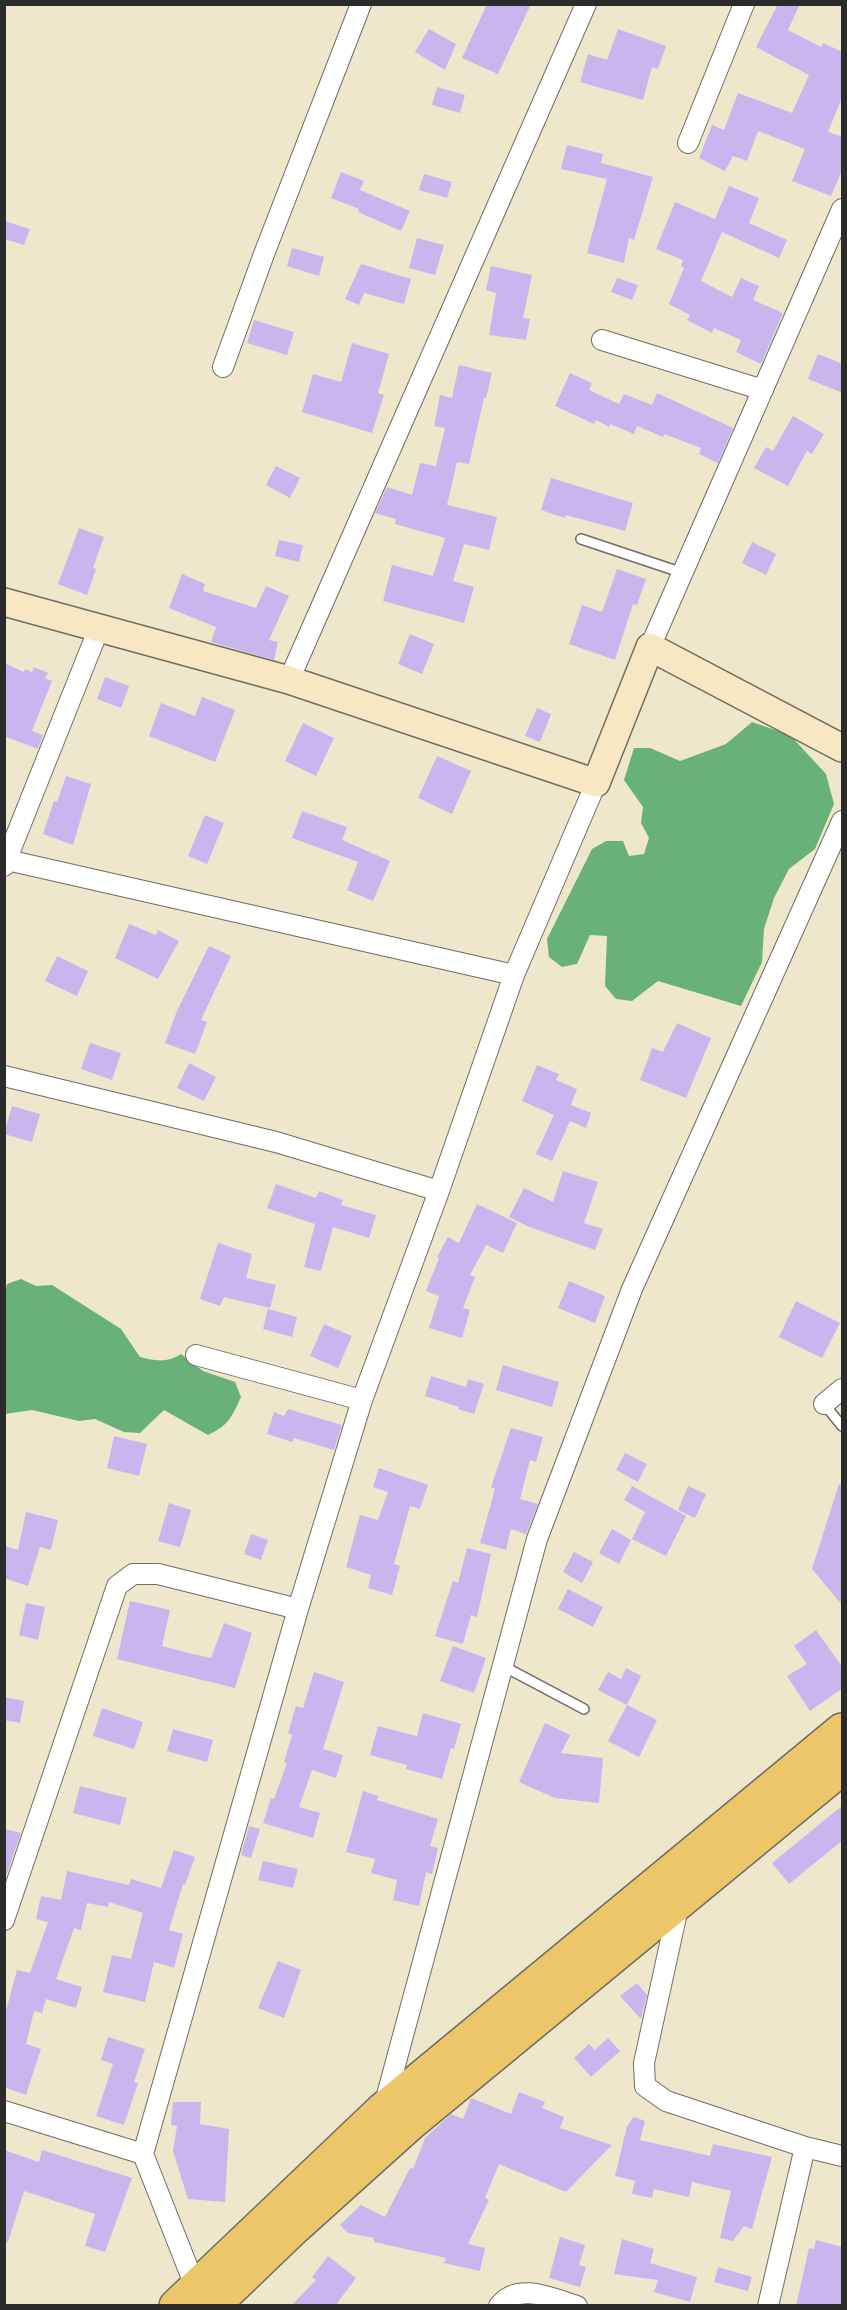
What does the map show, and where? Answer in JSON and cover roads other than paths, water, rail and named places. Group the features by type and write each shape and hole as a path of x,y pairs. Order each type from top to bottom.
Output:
{"highway":[{"path":"195,2299 382,2110 843,1730"},
{"path":"195,2299 292,2230 411,2123 843,1768"}],"street":[{"path":"223,367 264,254 361,4"},
{"path":"289,680 586,4"},
{"path":"688,143 744,4"},
{"path":"195,2299 143,2154 298,1609 362,1400 439,1191 514,975 596,783 650,647 843,209"},
{"path":"602,340 763,390"},
{"path":"4,602 289,680 596,783"},
{"path":"99,628 6,863 514,975"},
{"path":"650,647 843,748"},
{"path":"382,2110 537,1539 632,1289 843,821"},
{"path":"4,1076 276,1142 439,1191"},
{"path":"196,1355 362,1400"},
{"path":"824,1404 843,1389"},
{"path":"4,1920 117,1586 133,1574 158,1574 298,1609"},
{"path":"680,1901 645,2063 645,2086 666,2101 843,2156"},
{"path":"4,2111 143,2154"},
{"path":"768,2306 805,2146"},
{"path":"499,2306 506,2297 527,2292 577,2306"}],"lane":[{"path":"581,540 683,573"},
{"path":"824,1404 843,1426"},
{"path":"503,1666 584,1709"}]}
